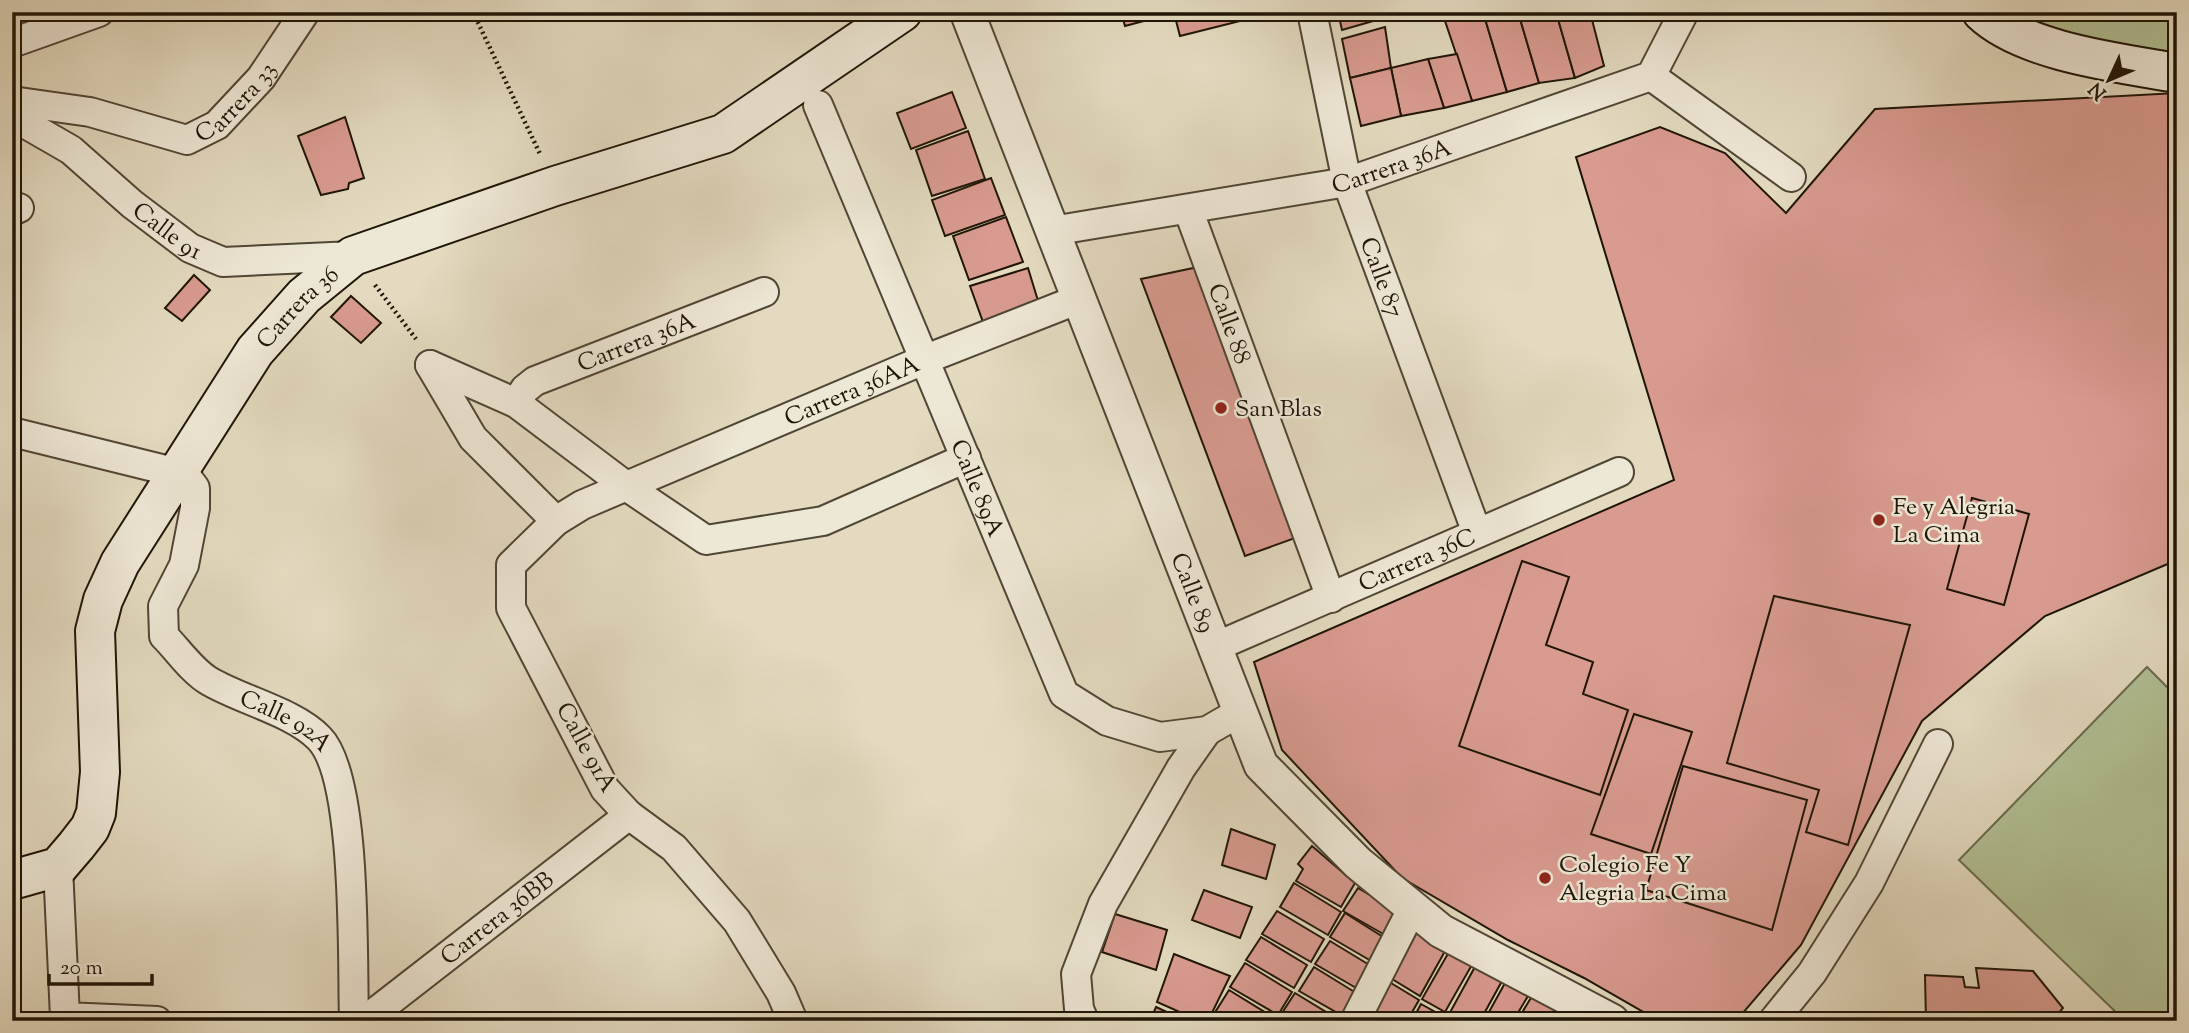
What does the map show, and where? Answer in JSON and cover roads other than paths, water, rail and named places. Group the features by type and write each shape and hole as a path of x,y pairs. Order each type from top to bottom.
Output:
{"main road":[{"name":"Carrera 36","path":"58,867 90,828 96,813 100,772 95,631 103,600 120,563 255,351 304,296 353,256 555,186 723,134 902,12"},
{"path":"1982,12 1993,23 2056,50 2177,73"},
{"path":"12,880 58,867"}],"street":[{"path":"12,43 99,12"},
{"name":"Carrera 33","path":"12,101 90,112 187,140 217,125 261,78 305,12"},
{"name":"Calle 89","path":"967,12 1261,765 1358,863 1441,931 1612,1021"},
{"name":"Calle 87","path":"1312,12 1347,182 1477,533"},
{"path":"1684,12 1651,76 1791,177"},
{"name":"Carrera 36A","path":"1052,231 1347,182 1651,76"},
{"name":"Calle 89A","path":"818,104 1064,694 1107,721 1160,737 1207,731 1240,712"},
{"name":"Calle 91","path":"12,116 71,150 132,204 190,248 201,253 223,262 353,256"},
{"name":"Calle 88","path":"1188,209 1331,598"},
{"name":"Carrera 36A","path":"516,403 525,389 535,381 764,292"},
{"name":"Carrera 36AA","path":"556,522 582,505 625,486 926,359 1079,299"},
{"path":"556,522 473,438 430,365 516,403 625,486 706,540 823,521 966,457"},
{"path":"12,432 178,474"},
{"name":"Carrera 36C","path":"1215,647 1619,472"},
{"name":"Calle 92A","path":"178,474 190,480 195,488 195,508 184,565 163,606 164,636 207,680 293,720 318,737 333,759 348,829 354,1021"},
{"name":"Calle 91A","path":"556,522 511,565 511,608 605,789 629,815 674,848 737,921 781,993 793,1021"},
{"path":"1082,1015 1076,974 1104,904 1181,768 1207,731"},
{"path":"1773,1021 1812,974 1869,883 1938,744"},
{"name":"Carrera 36BB","path":"364,1021 629,815"},
{"path":"58,867 65,1017 157,1021"},
{"path":"1355,1021 1412,909"}],"place":[{"name":"San Blas","path":"1221,408"},
{"name":"Fe y Alegria La Cima","path":"1879,520"},
{"name":"Colegio Fe Y Alegria La Cima","path":"1545,878"}]}
